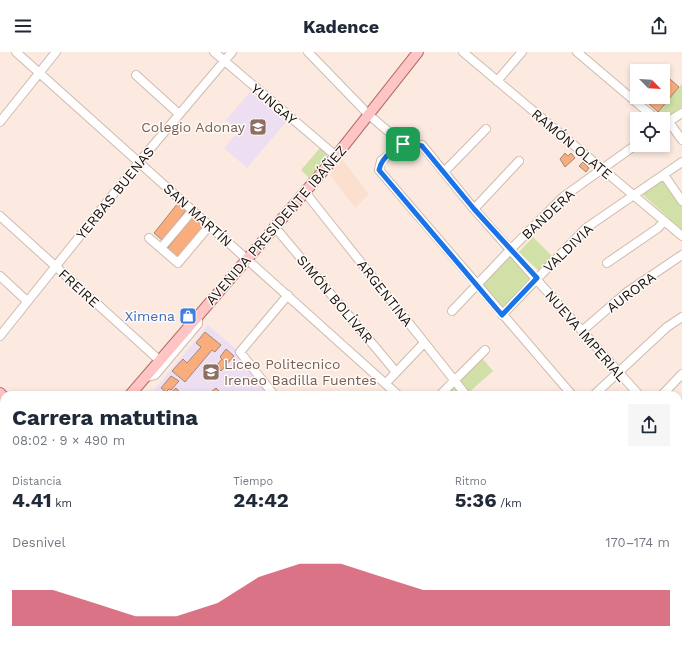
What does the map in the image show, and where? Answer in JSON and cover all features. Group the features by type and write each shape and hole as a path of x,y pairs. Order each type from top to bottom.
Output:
{"main road":[{"name":"AVENIDA PRESIDENTE IBÁÑEZ","path":"133,391 274,226 336,156 418,52"}],"street":[{"name":"SAN MARTÍN","path":"16,52 394,391"},
{"path":"0,122 56,52"},
{"name":"YUNGAY","path":"214,52 336,156"},
{"name":"YERBAS BUENAS","path":"0,336 139,162 232,52"},
{"path":"308,52 368,115 403,144 381,161 379,170 568,391"},
{"name":"RAMÓN OLATE","path":"463,52 682,236"},
{"path":"497,81 522,52"},
{"path":"577,52 648,112"},
{"path":"136,75 179,114"},
{"path":"670,120 682,113"},
{"path":"670,127 682,140"},
{"path":"444,172 486,130"},
{"name":"NUEVA IMPERIAL","path":"403,144 411,143 422,146 474,209 537,278 617,373 634,391"},
{"name":"BANDERA","path":"452,311 563,197 630,149"},
{"path":"474,209 519,161"},
{"name":"VALDIVIA","path":"502,315 586,228 682,162"},
{"path":"664,175 682,201"},
{"name":"ARGENTINA","path":"305,192 463,391"},
{"path":"161,248 193,210"},
{"name":"FREIRE","path":"0,216 159,360"},
{"path":"607,263 653,232 664,221"},
{"path":"149,238 178,263 210,225"},
{"name":"SIMÓN BOLÍVAR","path":"274,226 396,372"},
{"name":"AURORA","path":"582,331 627,292 682,255"},
{"path":"0,276 27,301"},
{"path":"271,391 240,352 288,295"},
{"path":"144,378 155,375 198,324 198,315"},
{"path":"598,391 667,327 682,317"},
{"path":"386,383 424,343"},
{"path":"444,391 485,350"},
{"path":"666,391 682,374"}],"shaded area":[{"name":"Colegio Adonay","path":"250,92 286,122 247,168 224,148 239,131 226,120"},
{"path":"342,159 369,194 355,208 330,175"},
{"name":"Liceo Politecnico Ireneo Badilla Fuentes","path":"208,325 235,348 269,391 153,391"}],"green space":[{"path":"682,84 682,107 670,115 670,112 658,112 665,104 670,104 670,98"},
{"path":"320,148 327,155 309,178 301,170"},
{"path":"664,177 682,203 682,230 642,194"},
{"path":"533,237 553,257 539,271 519,252"},
{"path":"510,251 533,277 502,308 482,283"},
{"path":"482,358 493,371 470,391 447,391"}],"building":[{"path":"670,79 679,87 670,98"},
{"path":"649,104 665,104 658,112"},
{"path":"565,153 568,156 571,153 575,158 565,167 560,159"},
{"path":"583,162 589,168 586,172 579,166"},
{"path":"178,203 186,210 163,241 154,233"},
{"path":"192,217 204,226 177,258 167,249"},
{"path":"205,332 221,345 215,352 212,350 185,382 172,371 183,359 187,363 201,347 196,343"},
{"path":"226,349 234,356 221,371 216,366 222,359 220,357"},
{"path":"171,376 179,381 171,390 169,389 165,391 161,388"},
{"path":"216,388 219,391 212,391"}],"place":[{"name":"Colegio Adonay","path":"258,127"},
{"name":"Ximena","path":"188,316"},
{"name":"Liceo Politecnico Ireneo Badilla Fuentes","path":"211,372"}],"route":[{"path":"411,143 422,146 514,255 537,278 502,315 379,170 381,161 403,144 411,143"}]}
